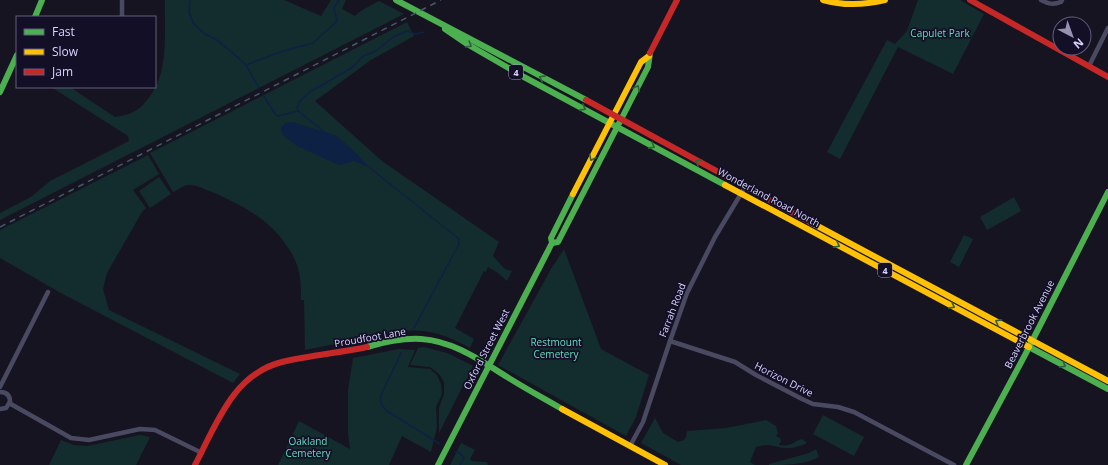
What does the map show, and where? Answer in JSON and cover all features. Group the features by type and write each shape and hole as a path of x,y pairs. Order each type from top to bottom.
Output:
{"main road":[{"path":"34,16 42,0"},
{"name":"Wonderland Road North","path":"396,0 622,119 665,144 1108,381"},
{"name":"Oxford Street West","path":"552,244 558,242 622,119 648,67 649,56 677,0"},
{"path":"823,0 839,4 855,5 885,0"},
{"path":"970,0 1108,77"},
{"name":"Wonderland Road North","path":"426,16 467,44 524,77 741,194 1108,388"},
{"name":"Oxford Street West","path":"438,465 552,244 551,238 641,62 649,56"},
{"path":"0,92 16,57"},
{"name":"Beaverbrook Avenue","path":"966,465 1029,347 1107,195"},
{"name":"Proudfoot Lane","path":"195,465 220,415 231,398 242,385 264,368 285,361 396,341 422,339 445,343 665,465"}],"street":[{"path":"122,0 122,16"},
{"path":"1041,0 1048,4 1055,4 1061,2 1062,0"},
{"path":"1089,66 1108,28"},
{"name":"Farrah Road","path":"630,446 643,422 687,293 715,237 745,187"},
{"path":"0,387 48,292"},
{"name":"Horizon Drive","path":"670,341 735,362 756,375 812,404 838,407 854,412 954,465"},
{"path":"0,392 5,392 10,398 6,408 0,409"},
{"path":"9,403 71,438 89,440 140,429 155,430 202,453"}],"green space":[{"path":"165,0 284,0 321,16 331,0 346,0 342,9 355,16 379,1 404,14 0,220 0,213 31,197 50,181 129,141 128,136 53,88 72,88 115,117 130,113 142,106 154,88 156,88 163,65"},
{"name":"Capulet Park","path":"918,0 960,0 984,14 953,74 898,47 840,159 827,152 887,40 895,44 907,31"},
{"path":"407,22 414,36 371,60 315,101 382,161 499,242 493,256 505,269 512,271 507,281 488,267 486,272 484,271 455,328 474,339 470,348 452,339 428,332 399,331 305,350 304,300 301,300 299,271 291,252 279,236 271,227 253,213 204,188 187,185 173,192 150,153"},
{"path":"148,155 159,174 133,190 146,208 142,212 107,273 103,289 109,310 240,374 233,383 59,292 0,258 0,230"},
{"path":"159,177 171,194 150,208 139,191"},
{"path":"1014,197 1021,211 987,230 980,217"},
{"path":"964,235 973,239 959,267 950,262"},
{"name":"Restmount Cemetery","path":"564,249 601,349 649,375 636,417 626,436 498,365 551,269"},
{"path":"424,347 447,353 473,366 439,433 439,408 444,394 444,382 439,374 430,367 410,365 418,348"},
{"name":"Oakland Cemetery","path":"399,349 415,350 408,367 430,369 437,375 441,384 442,394 436,407 437,427 431,452 402,436 389,465 278,465 299,421 350,449 348,433 348,390 353,358"},
{"path":"823,415 864,437 854,456 813,434"},
{"path":"655,418 663,433 678,442 684,440 687,431 726,428 766,420 776,426 778,433 776,436 780,438 781,441 779,445 790,445 802,439 807,443 790,448 781,448 768,445 756,447 750,462 755,465 681,465 641,443"},
{"path":"140,435 150,437 136,465 49,465 61,440 74,445 87,446"},
{"path":"461,443 475,450 470,459 472,461 487,462 488,465 450,465"},
{"path":"816,449 819,457 813,460 795,464 769,465 809,453"}],"water":[{"path":"292,122 337,136 370,168 354,161 339,165 297,146 282,134 281,128 285,123"}],"waterway":[{"path":"190,0 189,13 194,24 205,34 217,40 242,61 246,65 259,88"},
{"path":"246,65 283,51 313,43 337,21 334,8 339,0"},
{"path":"298,111 297,107 301,100 310,92 353,67 363,56 376,51 393,37 407,31 416,34 424,32"},
{"path":"263,95 275,114 278,116 298,111 326,133"},
{"path":"370,168 459,239 459,244 414,328"},
{"path":"401,353 381,395 381,404 387,411 440,444"},
{"path":"455,452 460,453 464,458 460,465"}],"railway":[{"path":"0,227 441,0"}],"traffic: fast":[{"path":"35,16 42,0"},
{"path":"396,0 586,100"},
{"path":"445,29 467,44 524,77 725,185"},
{"path":"552,243 558,242 648,67 650,53"},
{"path":"0,92 16,57"},
{"path":"966,465 1025,355 1108,192"},
{"path":"438,465 552,243 551,238 573,194"},
{"path":"367,347 407,339 421,339 446,344 480,360 562,409"},
{"path":"1029,347 1108,389"}],"traffic: slow":[{"path":"823,0 854,4 885,0"},
{"path":"573,194 641,62 649,56"},
{"path":"725,185 1029,347"},
{"path":"810,222 1108,381"},
{"path":"562,409 665,465"}],"traffic: jam":[{"path":"650,53 677,0"},
{"path":"970,0 1108,77"},
{"path":"586,100 810,222"},
{"path":"195,465 219,418 238,389 265,368 282,362 367,347"}]}
